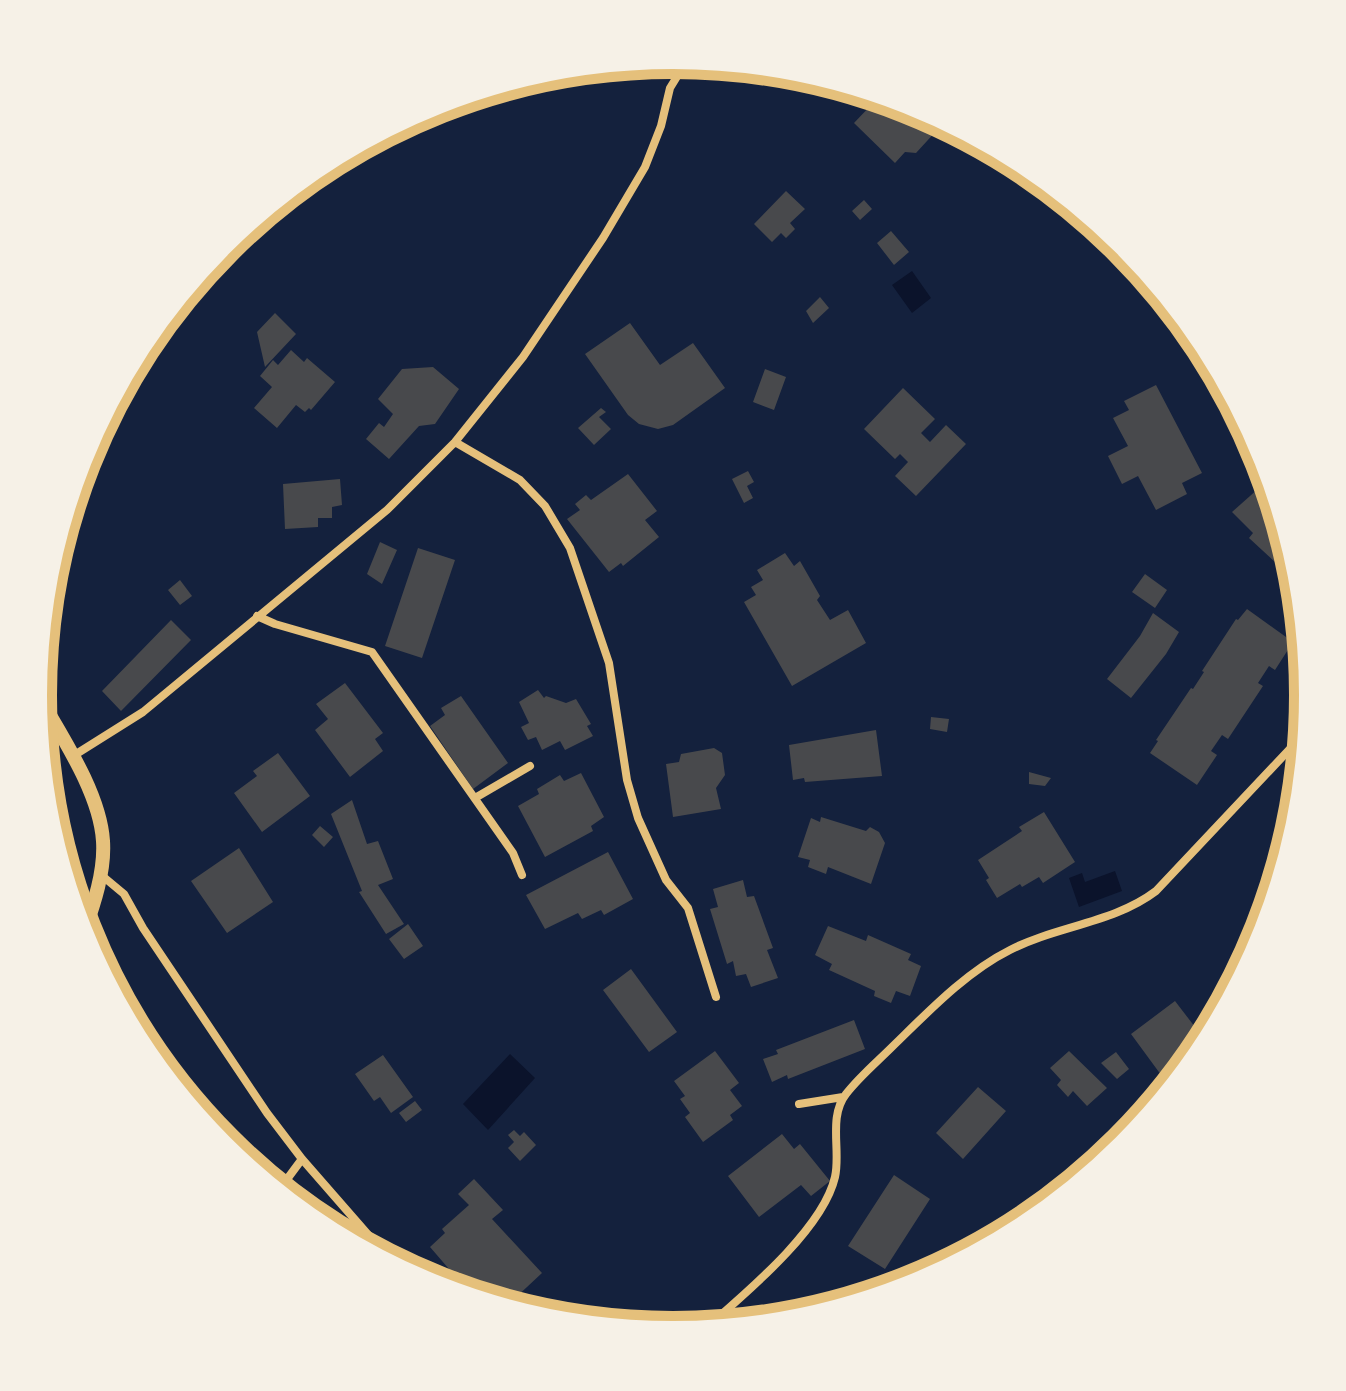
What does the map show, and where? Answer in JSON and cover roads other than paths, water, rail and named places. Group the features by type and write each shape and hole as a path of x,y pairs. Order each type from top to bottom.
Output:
{"street":[{"path":"73,756 143,712 387,510 455,442 523,357 638,179 661,126 670,88 678,74"},
{"path":"455,442 520,480 545,506 570,548 609,663 627,780 638,818 666,880 688,908 716,997"},
{"path":"257,616 372,652 513,853 522,875"},
{"path":"53,720 73,756 96,809 103,842 91,912"},
{"path":"721,1314 775,1267 825,1205 836,1174 837,1117 843,1097 925,1015 970,977 1009,950 1067,927 1137,906 1156,891 1292,747"},
{"path":"475,798 530,766"},
{"path":"100,873 124,894 151,941 267,1113 302,1159 370,1237"},
{"path":"799,1104 843,1097"},
{"path":"286,1180 302,1159"}],"water":[{"path":"912,271 931,298 912,313 892,285"},
{"path":"1115,871 1122,891 1079,907 1069,878 1082,873 1085,882"},
{"path":"510,1054 535,1078 488,1130 463,1104"}]}
